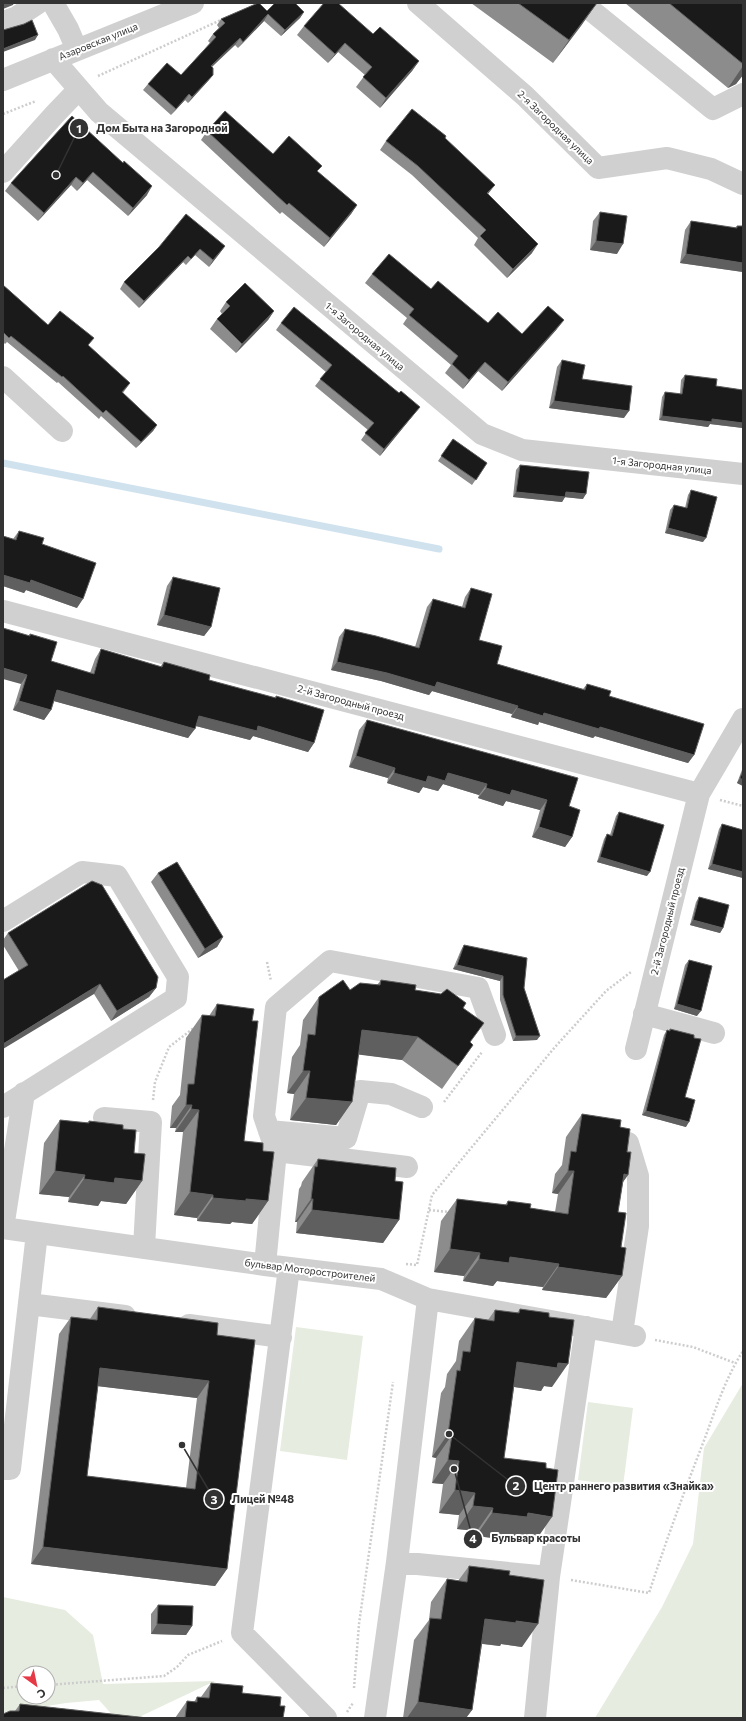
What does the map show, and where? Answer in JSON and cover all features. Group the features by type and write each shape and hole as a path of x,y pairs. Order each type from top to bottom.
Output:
{"street":[{"path":"3,22 16,17 38,3"},
{"path":"53,3 68,29 77,50"},
{"name":"Азаровская улица","path":"3,80 193,3"},
{"name":"2-я Загородная улица","path":"418,3 526,96 598,168 667,158 711,169 743,184"},
{"path":"582,3 713,109 743,94"},
{"name":"1-я Загородная улица","path":"53,59 99,112 482,434 522,450 743,474"},
{"path":"3,172 77,87"},
{"path":"3,377 62,431"},
{"name":"2-й Загородный проезд","path":"3,611 699,794"},
{"name":"2-й Загородный проезд","path":"636,1049 699,794 743,719"},
{"path":"3,921 82,872 117,876 178,977 176,998 3,1107"},
{"path":"265,1265 272,1141 264,1116 276,1007 330,961 478,988 495,1035"},
{"path":"644,1014 714,1033"},
{"path":"272,1141 346,1138 360,1092 391,1094 422,1107"},
{"path":"3,1228 24,1093"},
{"path":"104,1118 151,1122 144,1247"},
{"path":"272,1141 407,1167"},
{"path":"628,1142 638,1176 638,1226 628,1335"},
{"name":"бульвар Моторостроителей","path":"3,1228 265,1265 381,1279 420,1296 628,1335"},
{"path":"3,1468 10,1469 37,1233"},
{"path":"289,1268 242,1633 326,1718"},
{"path":"374,1718 397,1562 420,1296"},
{"path":"29,1304 147,1319"},
{"path":"170,1322 281,1337"},
{"path":"535,1718 549,1577 586,1327"},
{"path":"397,1562 549,1577"}],"path":[{"path":"77,87 224,19"},
{"path":"3,114 39,99"},
{"path":"267,962 276,1007"},
{"path":"151,1122 155,1082 169,1047 200,1024"},
{"path":"422,1107 446,1101 495,1035"},
{"path":"429,1210 449,1212"},
{"path":"417,1265 420,1296"},
{"path":"628,1335 694,1347 735,1363"},
{"path":"549,1577 649,1593 677,1510 735,1363 743,1351"},
{"path":"354,1694 358,1624 394,1375"},
{"path":"56,1684 164,1676 177,1667 188,1655 242,1633"},
{"path":"3,1688 16,1687"},
{"path":"344,1718 354,1702"}],"shaded area":[{"path":"296,1327 363,1336 347,1460 280,1451"},
{"path":"743,1383 743,1718 595,1718 662,1607 693,1544 704,1448"},
{"path":"588,1402 633,1408 623,1486 578,1480"},
{"path":"3,1597 65,1610 93,1635 103,1684 215,1681 137,1718 115,1718 99,1700 56,1705 56,1665 16,1665 16,1705 53,1705 3,1713"}],"building":[{"path":"258,3 267,11 275,3 295,3 304,12 285,30 268,14 243,42 240,38 211,66 213,68 213,75 192,97 189,94 176,109 148,84 167,63 181,75 216,37 213,34 225,23 221,19"},
{"path":"324,3 338,3 373,34 380,27 419,61 386,98 363,77 372,67 345,43 335,54 304,26"},
{"path":"518,3 597,3 569,40"},
{"path":"669,3 743,3 743,64"},
{"path":"32,20 38,35 3,49 3,30"},
{"path":"412,109 446,136 445,138 495,185 487,193 538,244 513,269 480,236 486,230 418,166 386,141"},
{"path":"225,111 273,154 289,136 322,166 317,171 357,205 330,238 289,203 287,205 207,131"},
{"path":"72,116 123,163 124,161 152,186 133,208 93,172 83,183 76,177 44,213 11,183"},
{"path":"600,212 627,216 623,244 596,241"},
{"path":"186,214 225,246 213,260 200,249 191,259 188,256 144,301 124,282 159,247"},
{"path":"691,221 737,228 737,226 743,226 743,263 686,254"},
{"path":"389,254 431,289 438,281 488,323 498,312 522,334 548,306 564,320 508,382 485,362 469,380 452,364 458,356 409,315 414,309 372,274"},
{"path":"245,283 274,311 242,344 217,319 230,306 226,302"},
{"path":"3,285 48,325 60,311 94,338 88,345 130,383 122,392 157,425 141,442 106,410 103,413 63,376 62,377 11,336 9,338 3,332"},
{"path":"294,307 399,393 401,391 420,407 384,449 365,433 374,423 320,379 332,365 281,323"},
{"path":"562,360 585,365 582,379 632,386 629,411 554,401"},
{"path":"685,375 717,379 716,386 743,390 743,423 712,419 712,422 662,416 665,392 682,394"},
{"path":"453,439 487,463 476,480 441,456"},
{"path":"520,465 589,472 586,494 566,492 565,497 516,492"},
{"path":"691,490 717,497 706,538 668,528 674,505 687,508"},
{"path":"19,531 44,538 42,544 96,563 83,599 31,580 30,583 3,575 3,536 16,540"},
{"path":"173,577 220,588 211,627 164,615"},
{"path":"471,588 492,594 479,640 502,646 497,664 585,690 587,684 611,691 609,696 704,724 694,755 600,727 599,729 544,713 543,716 517,708 518,706 437,682 435,687 387,673 337,662 345,629 419,648 433,599 465,608"},
{"path":"3,628 57,642 51,661 94,674 101,649 162,667 164,662 210,675 209,680 276,698 276,696 324,710 314,743 258,726 257,731 199,716 195,729 57,690 51,710 19,701 27,675 3,668"},
{"path":"367,720 578,778 569,806 580,810 572,837 539,827 547,800 512,790 510,795 486,788 487,784 448,773 445,781 428,776 426,782 394,773 395,768 356,756"},
{"path":"743,771 743,780 740,778"},
{"path":"619,812 664,825 650,872 600,857 607,834 612,836"},
{"path":"722,824 743,830 743,872 712,864"},
{"path":"177,862 223,937 205,949 158,873"},
{"path":"92,881 102,885 158,977 156,988 117,1011 100,984 3,1044 3,980 28,965 8,933"},
{"path":"699,897 729,905 723,928 693,920"},
{"path":"464,945 527,958 524,988 540,1036 516,1036 503,995 503,976 457,965"},
{"path":"689,960 712,966 701,1011 677,1004"},
{"path":"343,980 350,990 360,983 380,985 381,980 416,985 415,990 441,994 447,989 466,1003 463,1008 484,1023 470,1042 473,1045 458,1066 418,1037 362,1030 352,1102 306,1098 310,1071 303,1071 308,1034 315,1035 319,997"},
{"path":"217,1004 254,1009 252,1021 258,1021 244,1141 263,1143 263,1151 274,1152 268,1201 213,1198 213,1195 190,1192 199,1110 191,1109 192,1105 186,1105 188,1084 194,1084 202,1015 215,1016"},
{"path":"670,1029 694,1035 694,1038 701,1039 685,1097 695,1100 689,1122 646,1111 667,1030 670,1031"},
{"path":"582,1114 621,1120 620,1127 630,1129 627,1152 631,1152 628,1175 624,1174 618,1212 626,1213 621,1247 626,1248 622,1276 558,1267 559,1264 510,1257 509,1263 479,1259 480,1253 450,1249 457,1199 507,1205 508,1201 531,1204 530,1208 568,1214 574,1171 568,1171 571,1151 576,1152"},
{"path":"60,1120 89,1123 89,1121 123,1125 123,1129 136,1130 134,1153 145,1154 142,1181 115,1178 114,1183 84,1179 85,1175 55,1171"},
{"path":"318,1159 396,1168 395,1181 403,1182 399,1220 312,1210 313,1199 311,1199 315,1166 317,1167"},
{"path":"98,1307 218,1323 217,1335 255,1340 227,1569 43,1547 71,1317 97,1320","holes":["100,1368 209,1381 195,1489 87,1476"]},
{"path":"520,1309 549,1313 549,1317 574,1320 568,1364 558,1363 557,1368 517,1362 504,1458 546,1463 546,1468 558,1470 552,1517 528,1513 527,1517 492,1513 493,1508 473,1506 475,1493 455,1490 459,1461 448,1460 452,1435 448,1434 457,1370 460,1371 463,1351 470,1352 475,1318 494,1321 495,1310 519,1313"},
{"path":"469,1566 510,1571 509,1575 544,1580 538,1624 485,1619 472,1710 418,1702 430,1618 441,1619 447,1579 467,1582"},
{"path":"158,1605 193,1606 192,1626 157,1624"},
{"path":"211,1683 243,1686 242,1693 281,1697 280,1706 285,1706 283,1718 185,1718 187,1701 197,1702 197,1697 209,1698"},
{"path":"20,1705 29,1705 148,1718 3,1718 3,1714 10,1711 19,1711"}],"waterway":[{"path":"3,463 439,549"}],"place":[{"name":"Дом Быта на Загородной","path":"56,175"},
{"name":"Центр раннего развития «Знайка»","path":"449,1434"},
{"name":"Лицей №48","path":"182,1445"},
{"name":"Бульвар красоты","path":"454,1469"}]}
